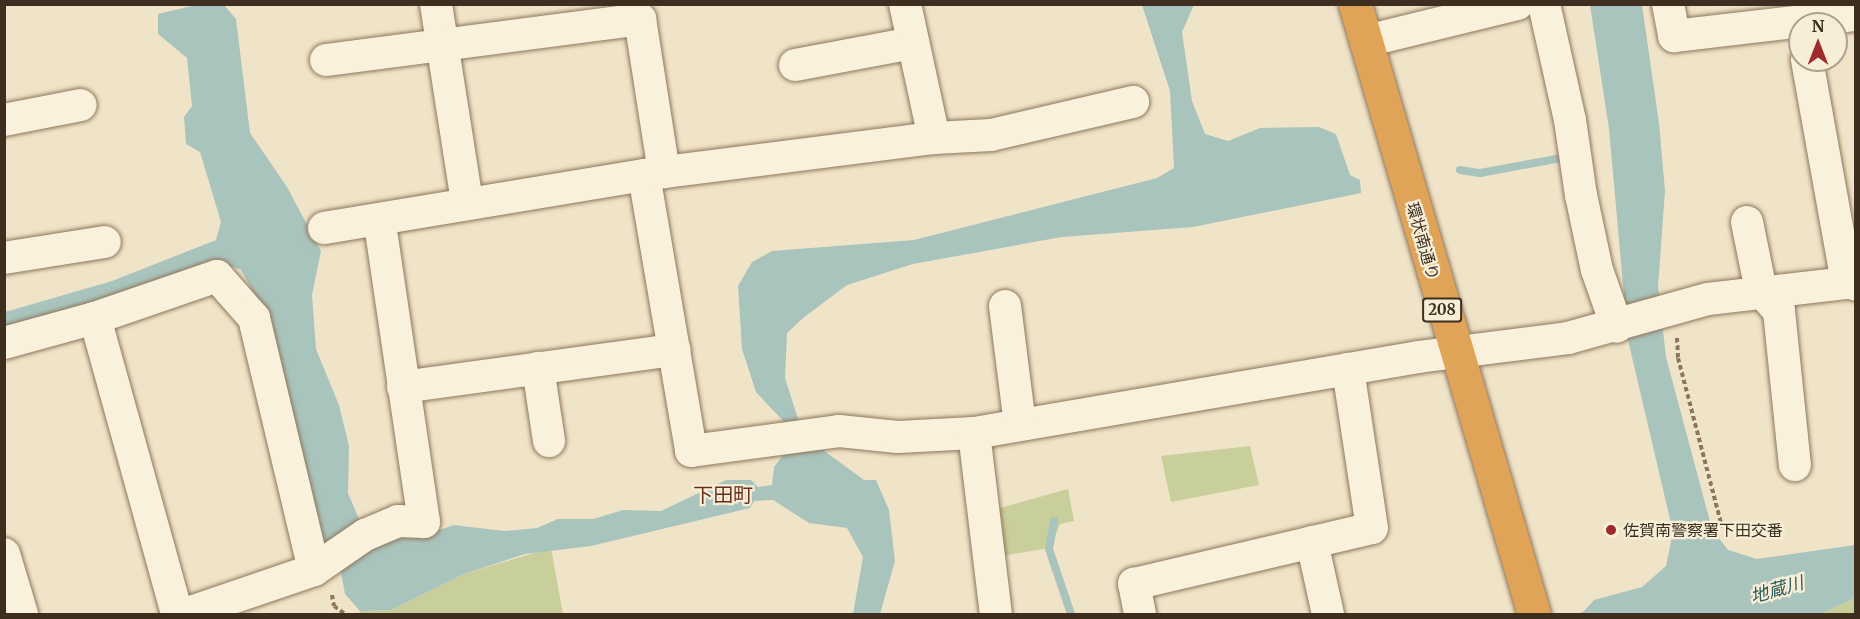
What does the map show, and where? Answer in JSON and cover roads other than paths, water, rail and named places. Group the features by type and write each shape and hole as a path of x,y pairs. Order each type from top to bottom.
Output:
{"highway":[{"name":"環状南通り","path":"1355,4 1454,351 1533,615"}],"street":[{"path":"436,4 467,203"},
{"path":"905,4 934,138"},
{"path":"1366,41 1518,4"},
{"path":"1544,4 1570,120 1581,195 1597,270 1617,327"},
{"path":"1668,4 1674,36 1856,15"},
{"path":"326,60 640,19 654,173 674,350 691,451 839,431 898,437 974,433 1454,351 1496,349 1617,327 1708,299 1761,291 1855,283 1844,266 1809,72"},
{"path":"795,65 913,43"},
{"path":"324,228 654,173 934,138 991,135 1133,102"},
{"path":"4,120 81,105"},
{"path":"185,615 251,604 322,564 365,535 398,521 424,522 379,219"},
{"path":"1747,222 1761,291 1779,311 1795,465"},
{"path":"4,258 105,242"},
{"path":"4,343 95,318 217,276 254,318 322,564"},
{"path":"1005,306 1020,424"},
{"path":"95,318 177,615"},
{"path":"403,387 674,350"},
{"path":"538,368 549,441"},
{"path":"1140,615 1134,584 1372,528 1348,369"},
{"path":"974,433 996,615"},
{"path":"1312,542 1328,615"},
{"path":"4,554 22,615"}],"water":[{"path":"196,5 224,5 236,19 250,133 287,187 321,251 312,295 316,349 339,405 349,446 348,493 361,524 383,535 433,532 454,525 504,531 537,528 558,519 593,519 623,510 661,511 726,480 751,480 758,487 772,485 774,467 784,454 788,426 756,392 742,349 738,286 752,262 772,251 914,240 1157,178 1174,168 1170,91 1142,5 1194,5 1182,32 1192,101 1205,134 1228,141 1260,128 1319,127 1336,134 1350,175 1360,180 1361,193 1193,227 1062,237 913,264 847,285 803,318 787,333 785,378 800,425 819,447 864,480 876,480 889,510 895,561 880,614 853,614 863,557 847,528 809,523 773,500 754,501 750,508 591,546 525,554 464,574 391,610 360,611 345,594 336,546 320,541 270,323 241,270 222,263 33,323 5,328 5,312 112,281 216,240 221,222 200,152 186,144 184,117 192,106 187,58 158,34 158,14"},
{"name":"地蔵川","path":"1590,5 1642,5 1659,123 1665,191 1658,287 1666,357 1712,529 1728,550 1757,559 1855,545 1855,598 1821,614 1574,614 1583,612 1594,600 1642,587 1666,566 1673,532 1628,340 1609,129"}],"waterway":[{"path":"1460,170 1480,173 1567,157"},
{"path":"1054,521 1049,549 1071,614"}],"place":[{"name":"佐賀南警察署下田交番","path":"1611,530"}],"district":[{"name":"下田町","path":"723,494"}]}
